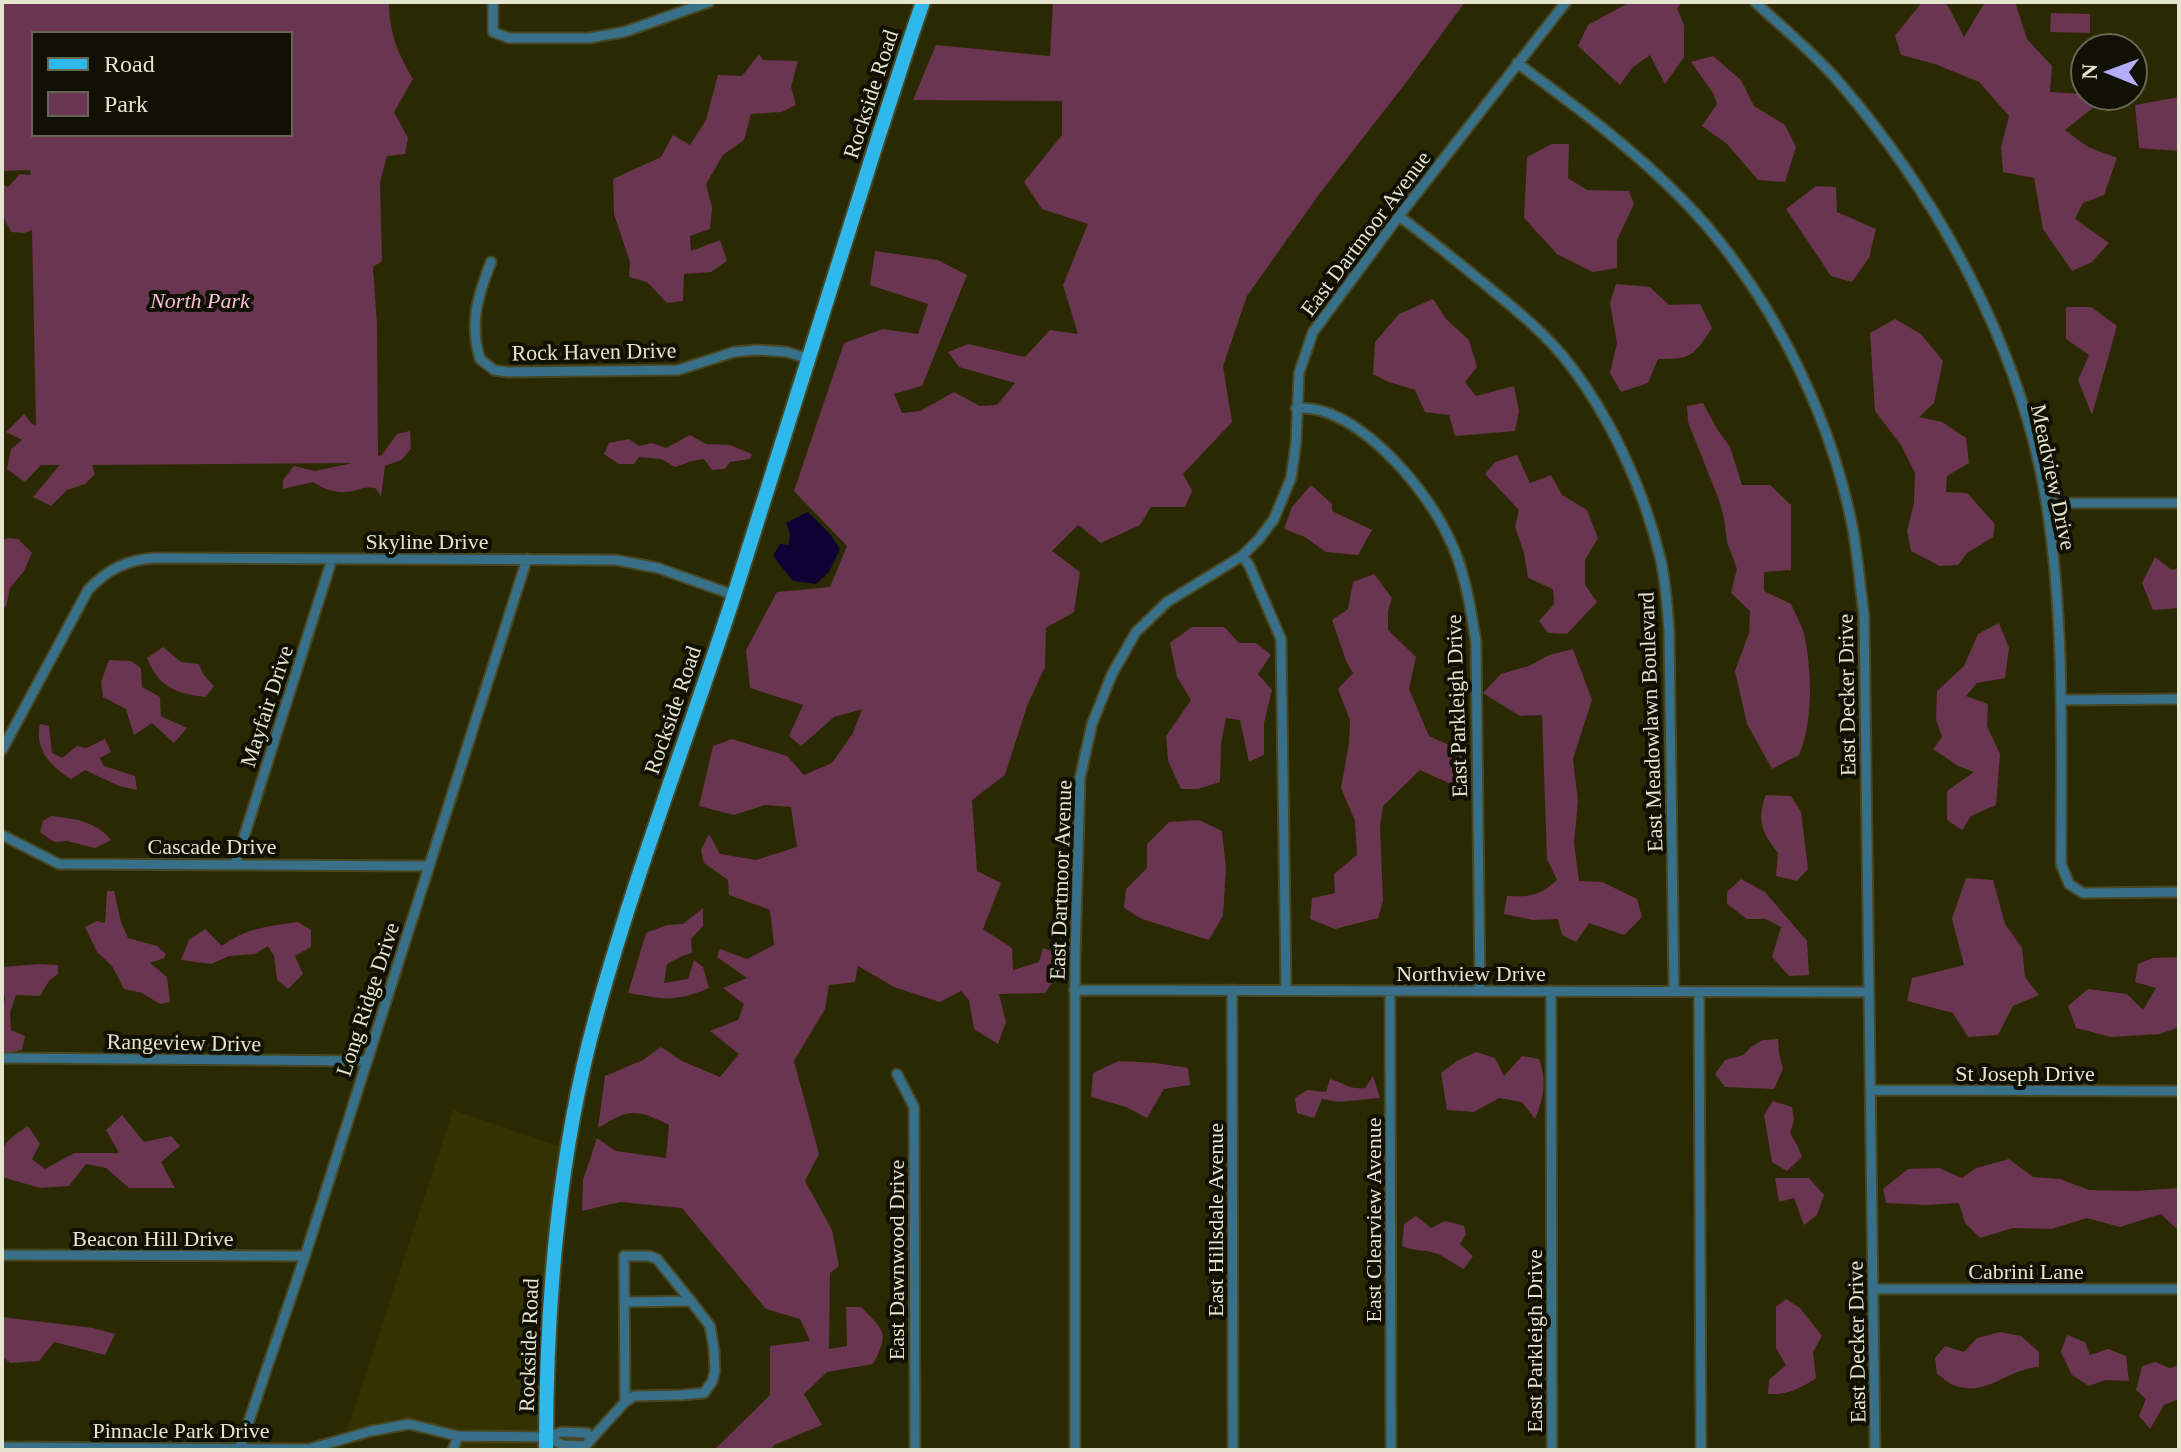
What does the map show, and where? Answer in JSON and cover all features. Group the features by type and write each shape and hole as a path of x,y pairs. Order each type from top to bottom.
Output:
{"main road":[{"name":"Rockside Road","path":"546,1444 556,1223 574,1114 597,1010 641,869 734,595 923,2"}],"street":[{"path":"493,2 493,32 509,38 589,38 624,32 709,2"},
{"name":"East Dartmoor Avenue","path":"1075,1450 1074,990 1080,778 1097,711 1112,674 1136,632 1167,602 1242,556 1274,519 1291,478 1299,373 1313,332 1566,2"},
{"name":"Meadview Drive","path":"1755,2 1837,79 1902,162 1953,246 1986,310 2012,377 2031,435 2046,503 2057,600 2061,700 2061,864 2069,884 2083,893 2179,892"},
{"name":"East Decker Drive","path":"1517,63 1621,142 1683,200 1735,262 1786,343 1811,398 1832,452 1853,530 1864,615 1875,1450"},
{"name":"East Meadowlawn Boulevard","path":"1399,216 1522,314 1562,355 1615,436 1638,487 1660,557 1668,618 1674,992"},
{"name":"Rock Haven Drive","path":"491,262 477,297 475,334 480,359 494,370 678,370 734,352 757,350 787,352 809,359"},
{"name":"East Parkleigh Drive","path":"1296,408 1311,407 1333,414 1364,434 1396,463 1427,499 1449,537 1467,588 1476,642 1480,990"},
{"path":"2046,503 2179,503"},
{"path":"1242,556 1249,565 1281,639 1286,989"},
{"name":"Skyline Drive","path":"2,750 88,590 102,575 145,558 616,560 638,563 734,595"},
{"name":"Mayfair Drive","path":"235,865 332,559"},
{"name":"Long Ridge Drive","path":"240,1449 305,1256 527,559"},
{"path":"2061,700 2179,699"},
{"name":"Cascade Drive","path":"2,835 59,864 429,866"},
{"name":"Northview Drive","path":"1074,990 1868,992"},
{"name":"East Hillsdale Avenue","path":"1232,990 1233,1450"},
{"name":"East Clearview Avenue","path":"1390,991 1391,1450"},
{"name":"East Parkleigh Drive","path":"1551,991 1552,1450"},
{"path":"1699,992 1701,1450"},
{"name":"Rangeview Drive","path":"2,1058 365,1061"},
{"name":"East Dawnwood Drive","path":"897,1074 914,1107 915,1450"},
{"name":"St Joseph Drive","path":"1870,1090 2179,1091"},
{"name":"Beacon Hill Drive","path":"2,1255 305,1256"},
{"path":"590,1446 625,1402 634,1396 704,1393 712,1382 715,1371 710,1326 657,1259 649,1256 624,1256 625,1402"},
{"name":"Cabrini Lane","path":"1873,1289 2179,1289"},
{"path":"624,1302 691,1301"},
{"name":"Pinnacle Park Drive","path":"2,1447 309,1449 371,1431 409,1424 458,1436 546,1444 562,1432 587,1433 590,1446"},
{"path":"453,1450 458,1436"}],"shaded area":[{"path":"808,512 840,549 829,572 816,584 793,581 773,556 780,544 789,545 790,534 786,523"},
{"path":"453,1110 562,1147 552,1208 543,1313 542,1450 458,1450 464,1431 410,1418 347,1430"}],"green space":[{"name":"North Park","path":"2,2 389,2 395,42 413,79 394,112 408,138 405,154 387,156 380,182 382,261 373,267 377,324 378,456 397,434 410,431 411,449 401,460 385,466 381,496 375,488 338,492 313,482 283,489 283,480 294,466 315,471 353,463 92,465 95,474 85,484 67,490 51,506 33,497 60,465 41,465 25,482 7,469 11,449 22,440 6,432 24,414 36,425 32,230 11,232 2,214 2,184 8,187 20,174 31,175 30,170 2,171"},
{"path":"1053,2 1465,2 1320,193 1247,296 1223,366 1232,422 1183,474 1192,491 1185,507 1151,507 1140,525 1101,543 1078,525 1052,551 1080,572 1074,612 1046,628 1045,667 1027,706 1005,775 972,800 977,871 1001,883 983,929 1012,948 1013,970 1039,962 1043,948 1054,952 1061,970 1045,993 999,994 1006,1022 998,1044 974,1029 969,1000 961,991 940,1002 894,987 858,966 855,982 829,985 825,1009 794,1061 819,1154 805,1181 832,1230 839,1266 830,1273 829,1349 847,1346 846,1307 861,1307 882,1332 882,1345 873,1364 827,1372 804,1394 822,1425 774,1445 771,1450 714,1450 770,1395 770,1346 810,1341 800,1319 766,1309 682,1208 620,1202 582,1211 583,1180 597,1138 616,1151 666,1158 669,1125 658,1120 633,1113 598,1128 605,1076 643,1060 661,1047 682,1061 720,1077 739,1054 710,1031 738,1020 744,1004 723,988 747,978 717,957 720,949 747,959 774,945 770,910 729,895 728,880 704,863 701,850 709,834 720,854 756,860 797,847 791,807 765,805 734,815 699,806 713,746 732,739 787,756 804,775 832,763 853,733 862,709 834,717 801,746 789,736 803,705 750,688 746,650 777,592 830,587 847,546 794,491 844,343 883,329 918,334 928,304 870,285 875,251 938,260 967,275 922,386 894,394 902,413 920,411 954,392 980,406 997,405 1015,383 959,367 948,352 968,344 1025,357 1050,330 1078,334 1063,285 1088,224 1042,209 1024,182 1062,135 1062,101 913,100 936,45 1050,56"},
{"path":"1682,2 1677,8 1684,25 1684,57 1665,84 1650,55 1632,68 1620,85 1578,46 1588,25 1628,3"},
{"path":"1922,2 1943,2 1948,6 1964,37 1985,2 2015,2 2027,39 2052,66 2050,92 2069,93 2069,112 2088,112 2065,130 2088,147 2117,158 2104,195 2083,203 2075,219 2109,243 2092,262 2072,271 2043,229 2034,178 2003,172 2001,147 2009,116 1979,82 1935,64 1901,55 1895,36"},
{"path":"2051,13 2090,14 2090,32 2050,32"},
{"path":"759,54 763,60 798,61 791,87 796,105 782,112 751,114 744,140 723,155 706,184 712,208 710,229 690,236 691,251 720,240 727,261 711,272 684,274 683,301 667,303 647,282 629,277 630,262 614,214 613,179 661,157 673,135 690,145 706,120 718,75 742,76"},
{"path":"1713,56 1741,80 1754,106 1785,125 1796,147 1785,182 1758,180 1727,144 1702,126 1717,104 1691,62"},
{"path":"2179,97 2179,151 2139,148 2136,112 2149,112 2149,102"},
{"path":"1552,144 1569,144 1568,178 1587,190 1629,191 1634,204 1617,240 1617,268 1593,272 1557,254 1524,218 1527,157"},
{"path":"1816,186 1836,187 1837,212 1876,229 1869,258 1852,282 1831,276 1786,209"},
{"path":"1616,284 1650,287 1669,305 1700,304 1712,328 1691,354 1658,359 1648,383 1621,392 1610,373 1617,343 1610,303"},
{"path":"1433,299 1446,319 1469,340 1477,367 1465,382 1476,396 1514,386 1519,411 1515,431 1455,436 1449,415 1425,412 1415,390 1373,374 1375,342 1399,314"},
{"path":"2066,307 2091,307 2117,326 2092,415 2078,380 2089,355 2066,339"},
{"path":"1895,319 1921,334 1943,361 1934,403 1919,417 1942,422 1966,438 1969,463 1947,476 1946,492 1967,493 1995,524 1993,537 1967,553 1958,565 1940,566 1911,551 1907,531 1914,503 1915,473 1901,445 1875,411 1870,333"},
{"path":"1703,403 1730,447 1742,485 1770,485 1791,505 1791,570 1764,572 1764,591 1791,604 1803,630 1809,667 1809,713 1799,755 1772,769 1747,724 1735,671 1749,633 1750,611 1731,593 1737,569 1727,542 1719,500 1688,422 1687,406"},
{"path":"690,435 706,444 730,445 752,454 750,459 730,462 725,469 712,470 704,459 675,467 661,459 639,457 634,464 619,464 604,454 609,443 629,439 639,446 652,443 666,448"},
{"path":"1517,455 1530,483 1551,475 1562,495 1587,510 1598,538 1585,560 1585,585 1597,602 1567,634 1548,633 1539,621 1554,604 1553,589 1528,578 1515,527 1519,510 1485,474 1495,462"},
{"path":"1311,485 1332,504 1332,511 1372,530 1358,555 1326,552 1305,537 1284,529 1292,507"},
{"path":"18,539 32,553 24,571 10,588 6,607 2,608 2,540"},
{"path":"2155,557 2172,570 2179,568 2179,608 2153,610 2142,583"},
{"path":"1374,574 1392,598 1388,630 1416,657 1409,689 1429,736 1466,753 1467,770 1451,784 1420,770 1383,806 1380,827 1383,901 1378,918 1335,929 1310,919 1312,898 1335,893 1334,874 1357,855 1355,821 1341,788 1350,720 1338,689 1353,673 1332,620 1348,609 1353,582"},
{"path":"1999,623 2009,648 2005,678 1977,683 1966,696 1988,704 1987,726 2000,754 1996,805 1971,816 1962,830 1947,820 1947,791 1974,772 1958,766 1933,749 1942,737 1936,720 1937,691 1964,666 1978,634"},
{"path":"1192,627 1224,627 1239,643 1256,643 1271,655 1258,674 1272,690 1264,723 1264,755 1249,762 1240,720 1226,718 1221,744 1220,782 1198,789 1181,789 1168,761 1166,736 1191,700 1177,677 1170,643"},
{"path":"163,647 181,662 199,664 214,686 206,697 186,694 163,683 147,658"},
{"path":"1573,649 1592,700 1573,759 1578,801 1574,843 1579,881 1602,882 1637,899 1642,917 1624,935 1589,923 1576,942 1562,935 1558,919 1533,920 1504,914 1507,896 1534,894 1557,880 1547,859 1542,715 1520,716 1483,693 1501,674"},
{"path":"109,660 131,661 141,668 142,687 160,697 161,716 187,728 174,743 152,723 134,735 126,709 103,697 101,682"},
{"path":"40,724 49,726 52,753 62,758 77,746 86,748 105,739 111,752 100,758 104,766 135,776 137,790 119,786 85,770 71,779 51,763 42,749"},
{"path":"1766,795 1791,796 1801,812 1808,869 1797,881 1776,876 1778,853 1768,839 1761,819"},
{"path":"51,816 91,824 111,840 95,848 67,841 54,842 40,832 43,821"},
{"path":"1199,820 1222,831 1226,868 1223,916 1209,940 1142,919 1124,908 1126,889 1147,868 1147,844 1169,822"},
{"path":"1966,878 1993,880 2005,924 2022,948 2025,977 2039,995 2013,1006 1998,1035 1968,1037 1953,1013 1907,1001 1912,978 1964,965 1952,919"},
{"path":"1741,879 1765,892 1807,941 1809,975 1789,976 1772,957 1781,927 1766,919 1747,919 1727,904 1727,892"},
{"path":"107,891 114,891 128,938 157,946 166,954 164,958 150,963 167,977 170,1002 160,1004 142,993 124,989 112,966 97,952 85,927 97,921 105,923"},
{"path":"703,908 703,926 691,939 692,953 667,964 664,983 688,979 694,960 703,967 709,988 669,998 628,993 646,933 667,925 683,924"},
{"path":"298,922 311,930 311,947 295,956 303,974 288,989 277,980 274,956 268,946 255,954 229,956 211,964 181,960 189,940 205,929 222,946 249,932"},
{"path":"2179,957 2179,1027 2160,1034 2111,1037 2076,1028 2068,1006 2088,989 2127,994 2143,1010 2156,988 2135,982 2138,964 2153,958"},
{"path":"58,965 58,974 49,981 40,996 16,995 10,1013 11,1030 25,1036 22,1050 2,1054 5,997 2,967"},
{"path":"1778,1039 1783,1069 1774,1089 1725,1087 1715,1074 1725,1060 1743,1055 1763,1040"},
{"path":"1476,1052 1495,1058 1504,1076 1522,1056 1539,1059 1543,1089 1535,1119 1522,1102 1499,1098 1474,1112 1447,1110 1441,1073"},
{"path":"1119,1061 1188,1068 1190,1085 1164,1089 1147,1118 1126,1107 1091,1097 1093,1073"},
{"path":"1373,1076 1380,1098 1338,1102 1322,1099 1314,1118 1297,1113 1295,1098 1307,1090 1326,1092 1330,1079 1351,1087 1365,1088"},
{"path":"1773,1101 1792,1107 1794,1120 1790,1133 1802,1157 1787,1171 1772,1162 1764,1115"},
{"path":"122,1115 144,1142 171,1136 180,1146 161,1162 175,1188 129,1188 106,1168 86,1164 69,1186 40,1188 2,1177 4,1146 28,1126 40,1144 32,1159 45,1169 74,1153 119,1153 106,1130"},
{"path":"2009,1159 2033,1177 2060,1179 2089,1190 2179,1188 2179,1231 2161,1214 2120,1227 2087,1218 2051,1229 2013,1228 1980,1238 1965,1223 1959,1203 1886,1203 1883,1189 1908,1169 1939,1168 1962,1178 1976,1168"},
{"path":"1775,1178 1809,1178 1824,1195 1817,1215 1804,1225 1794,1198 1779,1202"},
{"path":"1416,1216 1431,1228 1445,1221 1464,1226 1466,1234 1460,1244 1473,1256 1464,1269 1438,1254 1402,1246 1404,1224"},
{"path":"1786,1299 1800,1308 1822,1336 1813,1352 1816,1378 1793,1390 1768,1394 1769,1380 1786,1365 1776,1348 1776,1307"},
{"path":"2,1317 93,1328 115,1334 105,1355 54,1342 39,1361 10,1363 2,1356"},
{"path":"2000,1332 2021,1336 2039,1352 2039,1367 2016,1372 1976,1388 1953,1385 1937,1374 1935,1358 1945,1346 1964,1352 1977,1338"},
{"path":"2067,1335 2085,1342 2090,1355 2108,1349 2126,1356 2129,1381 2105,1380 2089,1386 2072,1375 2061,1352"},
{"path":"2155,1362 2170,1368 2179,1365 2179,1399 2164,1405 2150,1429 2139,1416 2146,1399 2136,1390 2142,1366"}]}
